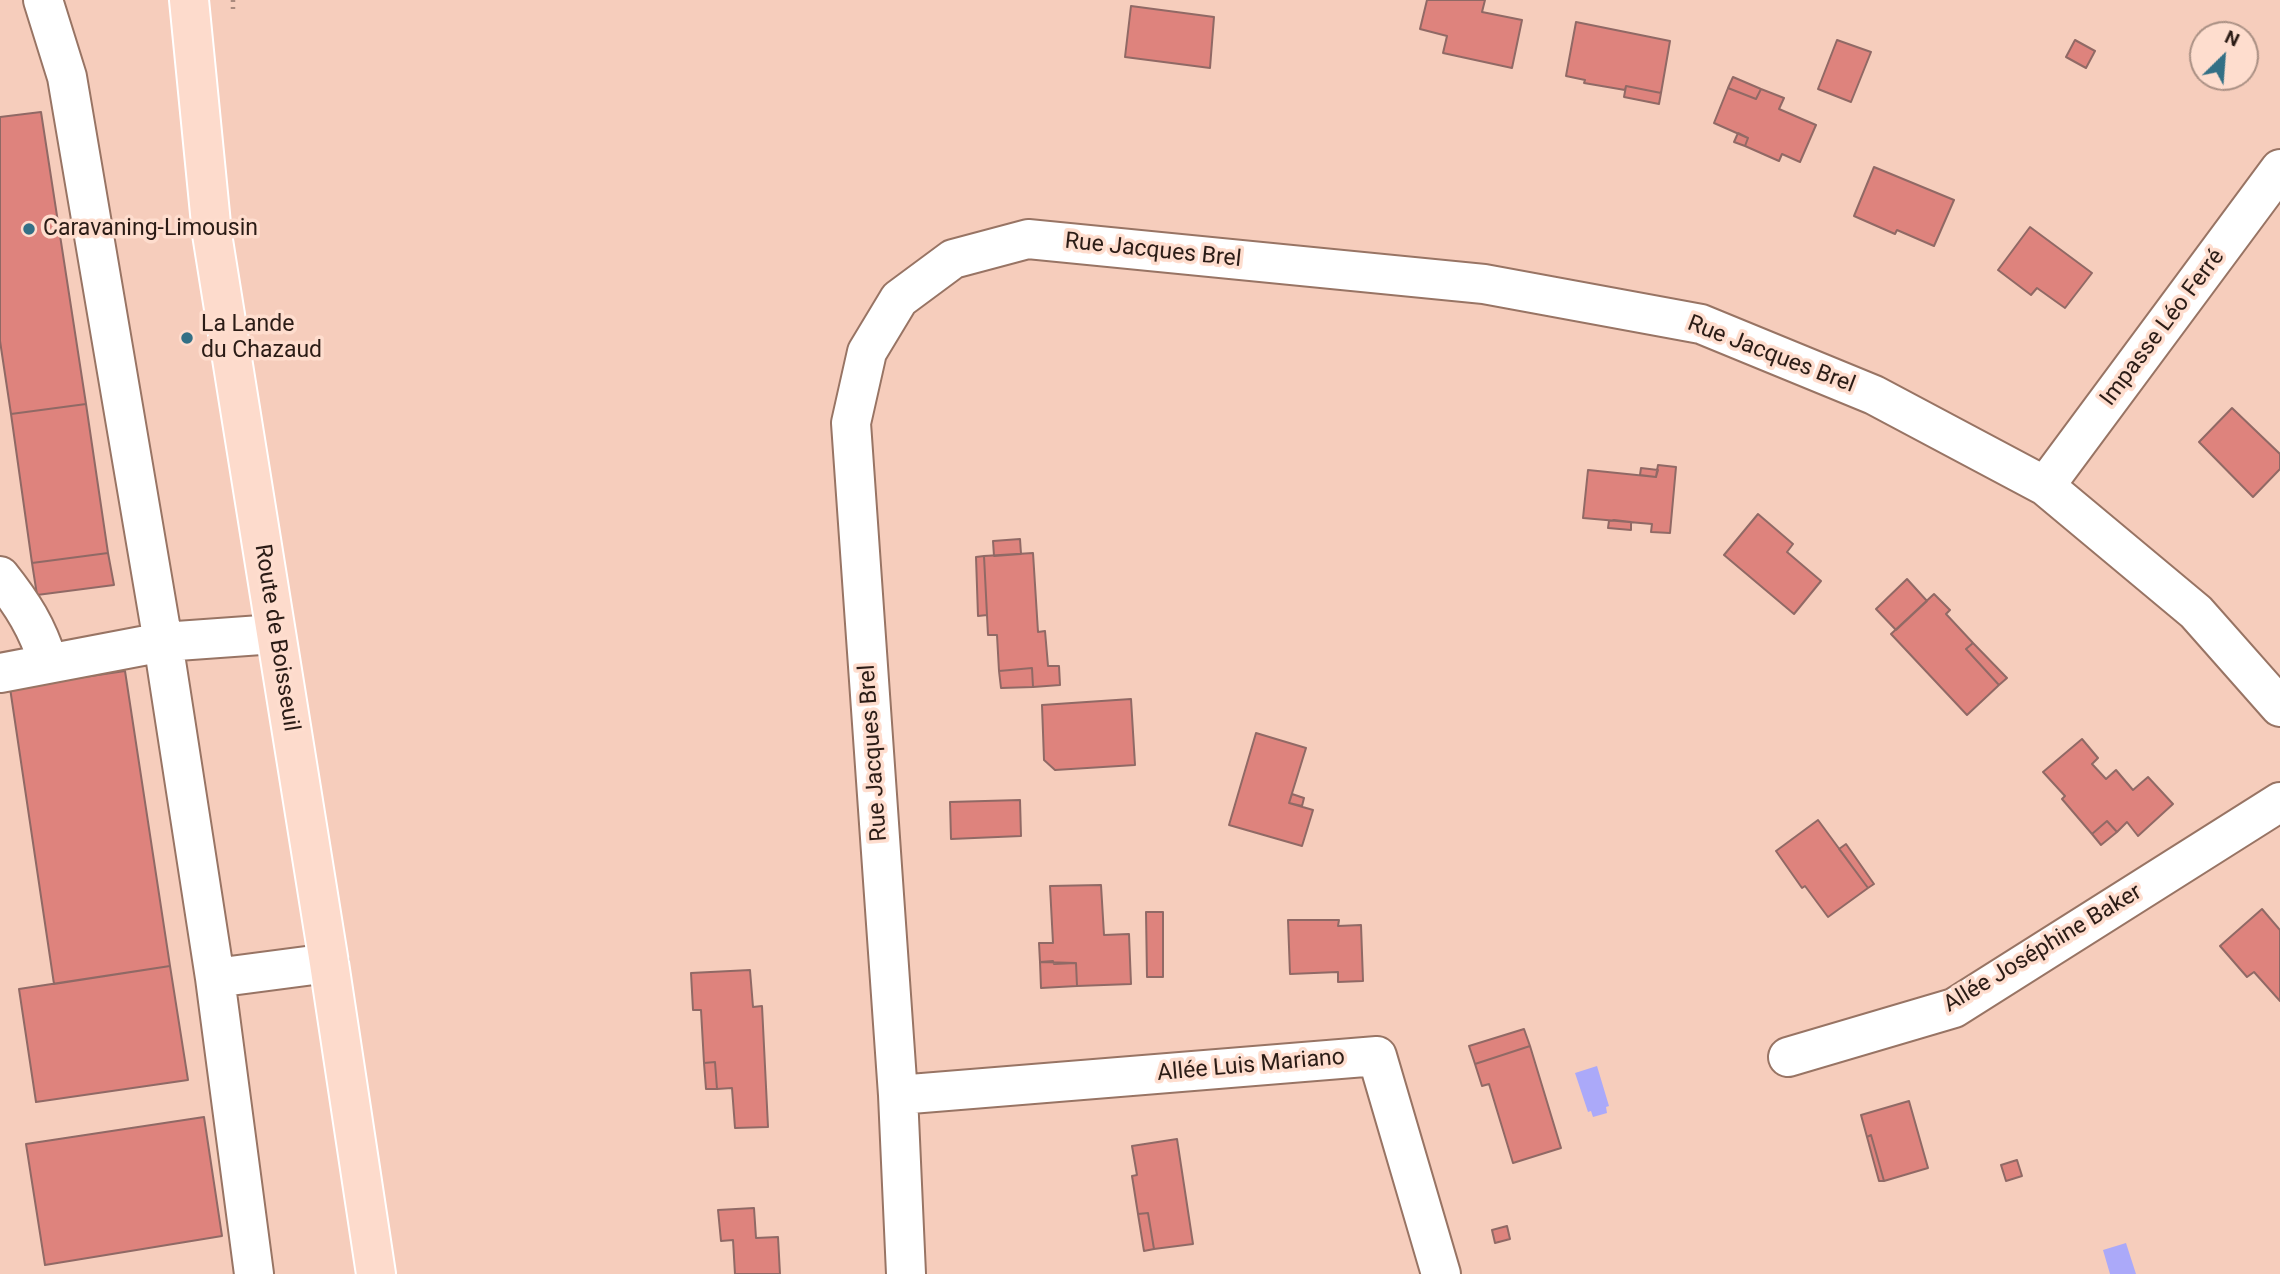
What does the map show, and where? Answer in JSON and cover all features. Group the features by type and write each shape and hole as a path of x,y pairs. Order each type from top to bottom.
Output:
{"main road":[{"name":"Route de Boisseuil","path":"189,0 212,234 329,963 374,1274"}],"street":[{"path":"43,0 67,77 163,642 215,978 254,1274"},
{"name":"Impasse Léo Ferré","path":"2045,486 2280,169"},
{"name":"Rue Jacques Brel","path":"906,1274 898,1095 851,423 867,352 899,299 953,259 1028,239 1484,284 1701,324 1874,395 2045,486 2196,612 2280,707"},
{"path":"0,576 24,606 38,633 48,662"},
{"path":"0,673 163,642 275,634"},
{"name":"Allée Joséphine Baker","path":"1788,1057 1954,1008 2280,802"},
{"path":"215,978 329,963"},
{"name":"Allée Luis Mariano","path":"898,1095 1377,1056 1441,1274"}],"shaded area":[{"path":"1597,1066 1609,1106 1606,1107 1607,1113 1593,1117 1591,1111 1588,1112 1575,1073"},
{"path":"2126,1243 2136,1274 2110,1274 2103,1250"}],"building":[{"path":"1427,0 1485,0 1482,12 1522,20 1512,68 1443,53 1447,36 1420,29"},
{"path":"1131,6 1214,17 1210,68 1125,57"},
{"path":"1576,22 1670,41 1661,93 1626,86 1625,90 1584,83 1585,80 1566,76"},
{"path":"1837,40 1871,52 1851,102 1818,89"},
{"path":"2075,40 2095,51 2086,68 2066,57"},
{"path":"1733,77 1761,89 1756,99 1728,88"},
{"path":"1626,86 1661,93 1659,104 1624,97"},
{"path":"1728,88 1756,99 1761,89 1784,98 1779,109 1816,125 1800,162 1782,154 1779,161 1745,146 1748,138 1714,123"},
{"name":"Caravaning-Limousin","path":"41,112 86,404 11,414 0,341 0,117"},
{"path":"1738,133 1748,138 1745,146 1734,142"},
{"path":"1874,167 1954,200 1934,246 1897,230 1895,234 1854,216"},
{"path":"2030,227 2092,273 2065,308 2037,288 2031,295 1998,270"},
{"path":"86,404 108,553 32,563 11,414"},
{"path":"2232,408 2280,454 2280,469 2253,497 2199,442"},
{"path":"1658,465 1676,467 1670,533 1651,532 1652,524 1583,518 1588,470 1656,477"},
{"path":"1641,468 1658,470 1656,477 1640,475"},
{"path":"1758,514 1793,544 1787,552 1821,581 1794,614 1724,555"},
{"path":"1609,521 1631,522 1631,530 1608,528"},
{"path":"1020,539 1021,554 994,556 993,541"},
{"path":"108,553 114,585 37,595 32,563"},
{"path":"1033,553 1038,632 1045,631 1048,666 1059,666 1060,685 1033,687 1032,668 999,671 997,635 988,635 984,556"},
{"path":"984,556 987,615 978,616 976,557"},
{"path":"1907,579 1927,601 1896,630 1876,609"},
{"path":"1934,594 1950,610 1946,614 1973,643 1966,649 1999,685 1967,715 1891,634"},
{"path":"1973,643 2007,678 1999,685 1966,649"},
{"path":"1032,668 1033,687 1001,688 999,671"},
{"path":"125,671 170,966 54,984 10,688"},
{"path":"1131,699 1135,765 1055,770 1044,760 1042,705"},
{"path":"1256,733 1306,748 1289,803 1313,810 1302,846 1229,825"},
{"path":"2082,739 2098,758 2092,764 2106,779 2116,770 2133,790 2148,777 2173,804 2138,836 2127,822 2117,832 2107,821 2092,834 2062,799 2065,796 2043,772"},
{"path":"1292,794 1304,798 1302,806 1289,803"},
{"path":"1020,800 1021,836 951,839 950,802"},
{"path":"1818,820 1868,888 1828,917 1805,886 1802,888 1776,851"},
{"path":"2107,821 2117,832 2101,845 2092,834"},
{"path":"1846,844 1874,884 1868,888 1839,849"},
{"path":"1101,885 1104,935 1129,934 1131,984 1077,986 1076,963 1040,962 1039,943 1053,943 1050,886"},
{"path":"2262,909 2280,930 2280,1001 2254,972 2247,977 2220,946"},
{"path":"1146,912 1163,912 1163,977 1147,977"},
{"path":"1288,920 1339,920 1338,926 1361,925 1363,981 1338,982 1338,972 1290,974"},
{"path":"1053,961 1054,964 1076,963 1077,986 1041,988 1040,962"},
{"path":"170,966 188,1080 36,1102 19,989"},
{"path":"750,970 753,1007 762,1006 768,1127 735,1128 732,1088 717,1089 715,1062 704,1063 701,1010 693,1010 691,973"},
{"path":"1524,1029 1530,1046 1475,1064 1469,1046"},
{"path":"1530,1046 1561,1148 1513,1163 1489,1084 1482,1086 1475,1064"},
{"path":"715,1062 717,1089 706,1089 704,1063"},
{"path":"1909,1101 1928,1168 1884,1181 1871,1135 1867,1137 1861,1115"},
{"path":"204,1117 222,1236 45,1265 26,1144"},
{"path":"1871,1135 1884,1181 1879,1181 1867,1137"},
{"path":"1177,1139 1193,1244 1154,1249 1148,1213 1138,1214 1132,1176 1137,1175 1132,1146"},
{"path":"2017,1160 2022,1176 2006,1181 2001,1165"},
{"path":"754,1208 756,1238 778,1237 780,1274 735,1274 733,1240 721,1241 718,1210"},
{"path":"1148,1213 1154,1249 1144,1251 1138,1214"},
{"path":"1507,1226 1510,1239 1495,1243 1492,1230"}],"place":[{"name":"Caravaning-Limousin","path":"29,229"},
{"name":"La Lande du Chazaud","path":"187,338"}]}
